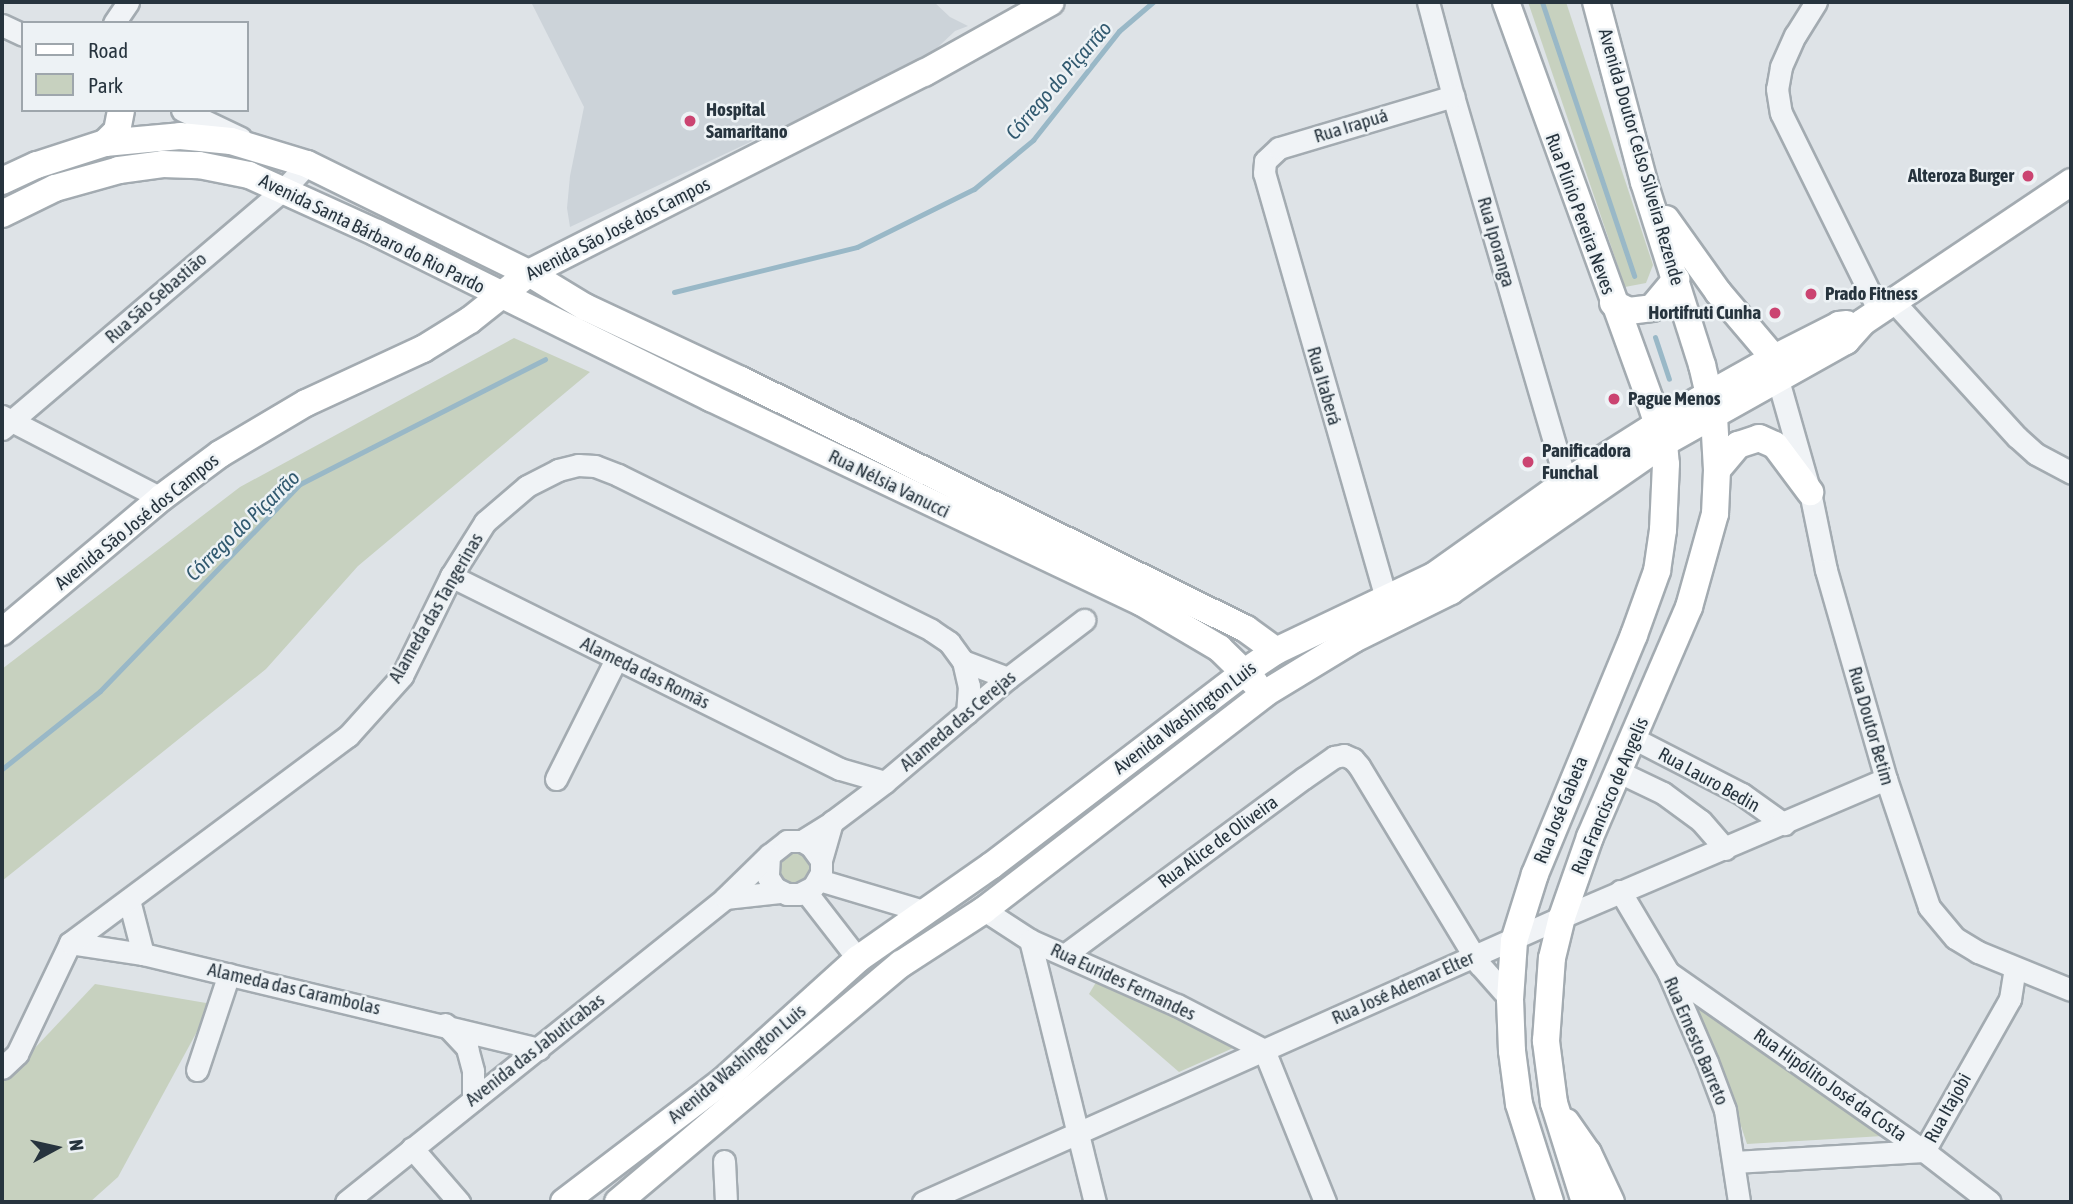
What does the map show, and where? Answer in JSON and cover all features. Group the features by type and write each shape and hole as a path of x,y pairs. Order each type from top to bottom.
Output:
{"main road":[{"name":"Avenida São José dos Campos","path":"2,632 162,498 220,454 306,403 423,349 470,320 528,273 924,73 1051,2"},
{"path":"1497,2 1522,51"},
{"name":"Rua Plínio Pereira Neves","path":"1506,2 1661,434"},
{"name":"Avenida Doutor Celso Silveira Rezende","path":"1596,2 1644,182 1676,279 1711,405"},
{"path":"105,143 117,131 121,112"},
{"name":"Avenida Santa Bárbaro do Rio Pardo","path":"2,181 37,165 105,143 204,137 268,151 307,164 528,273"},
{"name":"Avenida Santa Bárbaro do Rio Pardo","path":"2,214 55,188 119,170 163,164 227,169 284,189 500,296"},
{"path":"1644,182 1693,260 1776,369"},
{"name":"Avenida Washington Luis","path":"564,1202 723,1080 859,959 923,911 991,866 1246,671 1276,651 1435,575 1566,482 1661,434 1776,369 1839,325 1879,311 2071,182"},
{"path":"573,251 574,279 585,307"},
{"name":"Rua Nélsia Vanucci","path":"528,273 585,307 741,380 1246,629 1276,651"},
{"path":"1612,303 1629,311 1652,308 1676,279"},
{"name":"Rua Nélsia Vanucci","path":"500,296 962,519 1141,602 1198,635 1246,671 1264,694"},
{"name":"Rua Francisco de Angelis","path":"1585,1202 1554,1103 1546,1041 1552,958 1562,916 1617,771 1689,607 1701,571 1715,514 1717,470 1711,405"},
{"name":"Avenida Washington Luis","path":"618,1202 901,964 984,910 1264,694 1354,639 1451,590 1661,434"},
{"name":"Rua José Gabeta","path":"1550,1202 1519,1104 1512,1051 1510,999 1514,941 1535,873 1634,635 1657,571 1663,530 1661,434"},
{"path":"1717,470 1738,446 1759,438 1775,446 1811,492"},
{"path":"1198,635 1214,667 1215,694"},
{"path":"1595,724 1596,752 1617,771"},
{"path":"991,866 1004,874 1006,892"},
{"path":"859,959 872,969 901,964"},
{"path":"1554,1103 1588,1153 1611,1202"}],"street":[{"path":"115,21 128,2"},
{"name":"Rua Iporanga","path":"1429,2 1453,96 1566,482"},
{"path":"1816,2 1795,35 1781,67 1777,89 1781,113 1879,311 2036,454 2071,473"},
{"path":"2,25 21,34"},
{"name":"Rua Irapuá","path":"1264,173 1269,154 1279,148 1453,96"},
{"path":"186,112 268,151"},
{"name":"Rua São Sebastião","path":"5,422 284,189 307,164"},
{"name":"Rua Itaberá","path":"1264,173 1386,598"},
{"name":"Rua Doutor Betim","path":"1776,369 1811,492 1826,570 1886,779 1929,907 1955,938 2015,969 2071,990"},
{"path":"5,422 162,498"},
{"name":"Alameda das Tangerinas","path":"2,1068 17,1054 70,943 348,736 402,676 451,576 485,522 527,486 558,470 578,465 595,466 907,616 949,642 963,662 1008,678"},
{"name":"Alameda das Romãs","path":"451,576 840,769 885,782"},
{"name":"Alameda das Cerejas","path":"802,841 885,782 1008,678 1084,620"},
{"path":"556,779 616,659"},
{"path":"963,662 969,686 967,713"},
{"name":"Rua Lauro Bedin","path":"1633,738 1742,794 1784,824"},
{"name":"Rua Alice de Oliveira","path":"1066,954 1334,757 1353,758 1475,955"},
{"path":"725,898 780,892 793,895 815,877 839,817 846,791 840,769"},
{"name":"Rua Lauro Bedin","path":"1617,771 1663,793 1700,821 1725,849"},
{"name":"Rua José Ademar Elter","path":"923,1202 1475,955 1514,941 1562,916 1886,779"},
{"path":"780,892 768,877 769,855 787,841 802,841 814,848 815,877 859,959"},
{"name":"Avenida das Jabuticabas","path":"346,1202 725,898 769,855"},
{"path":"815,877 923,911"},
{"name":"Rua Ernesto Barreto","path":"1620,891 1668,972 1725,1111 1739,1202"},
{"path":"129,900 143,954"},
{"name":"Rua Eurides Fernandes","path":"984,910 1030,940 1066,954 1264,1050"},
{"path":"1030,940 1095,1202"},
{"name":"Alameda das Carambolas","path":"70,943 143,954 445,1024 539,1049"},
{"path":"1475,955 1487,974 1510,999"},
{"name":"Rua Itajobi","path":"1734,1163 1924,1151 2010,999 2015,969"},
{"name":"Rua Hipólito José da Costa","path":"1668,972 1924,1151 1966,1194 1990,1202"},
{"path":"197,1070 229,974"},
{"path":"445,1024 467,1048 471,1059 472,1100"},
{"path":"1264,1050 1325,1202"},
{"path":"412,1148 459,1202"},
{"path":"724,1161 726,1202"}],"shaded area":[{"name":"Hospital Samaritano","path":"531,2 934,2 950,17 968,26 955,31 937,48 894,74 570,227 567,208 570,176 584,107"}],"green space":[{"path":"1528,2 1566,2 1653,265 1646,283 1625,287"},
{"path":"514,338 590,372 358,566 266,669 2,881 2,669 240,487"},
{"path":"791,845 814,856 812,885 785,890 771,868"},
{"path":"1098,979 1240,1045 1179,1072 1089,994"},
{"path":"95,984 212,1004 118,1177 90,1202 2,1202 2,1083"},
{"path":"1691,997 1883,1136 1747,1144 1722,1069"}],"waterway":[{"name":"Córrego do Piçarrão","path":"674,292 857,247 974,189 1033,140 1119,31 1153,2"},
{"path":"1542,2 1634,276"},
{"path":"1655,337 1669,379"},
{"name":"Córrego do Piçarrão","path":"2,769 100,691 300,484 545,359"}],"place":[{"name":"Hospital Samaritano","path":"690,121"},
{"name":"Alteroza Burger","path":"2028,176"},
{"name":"Prado Fitness","path":"1811,294"},
{"name":"Hortifruti Cunha","path":"1775,313"},
{"name":"Pague Menos","path":"1614,399"},
{"name":"Panificadora Funchal","path":"1528,462"}]}
